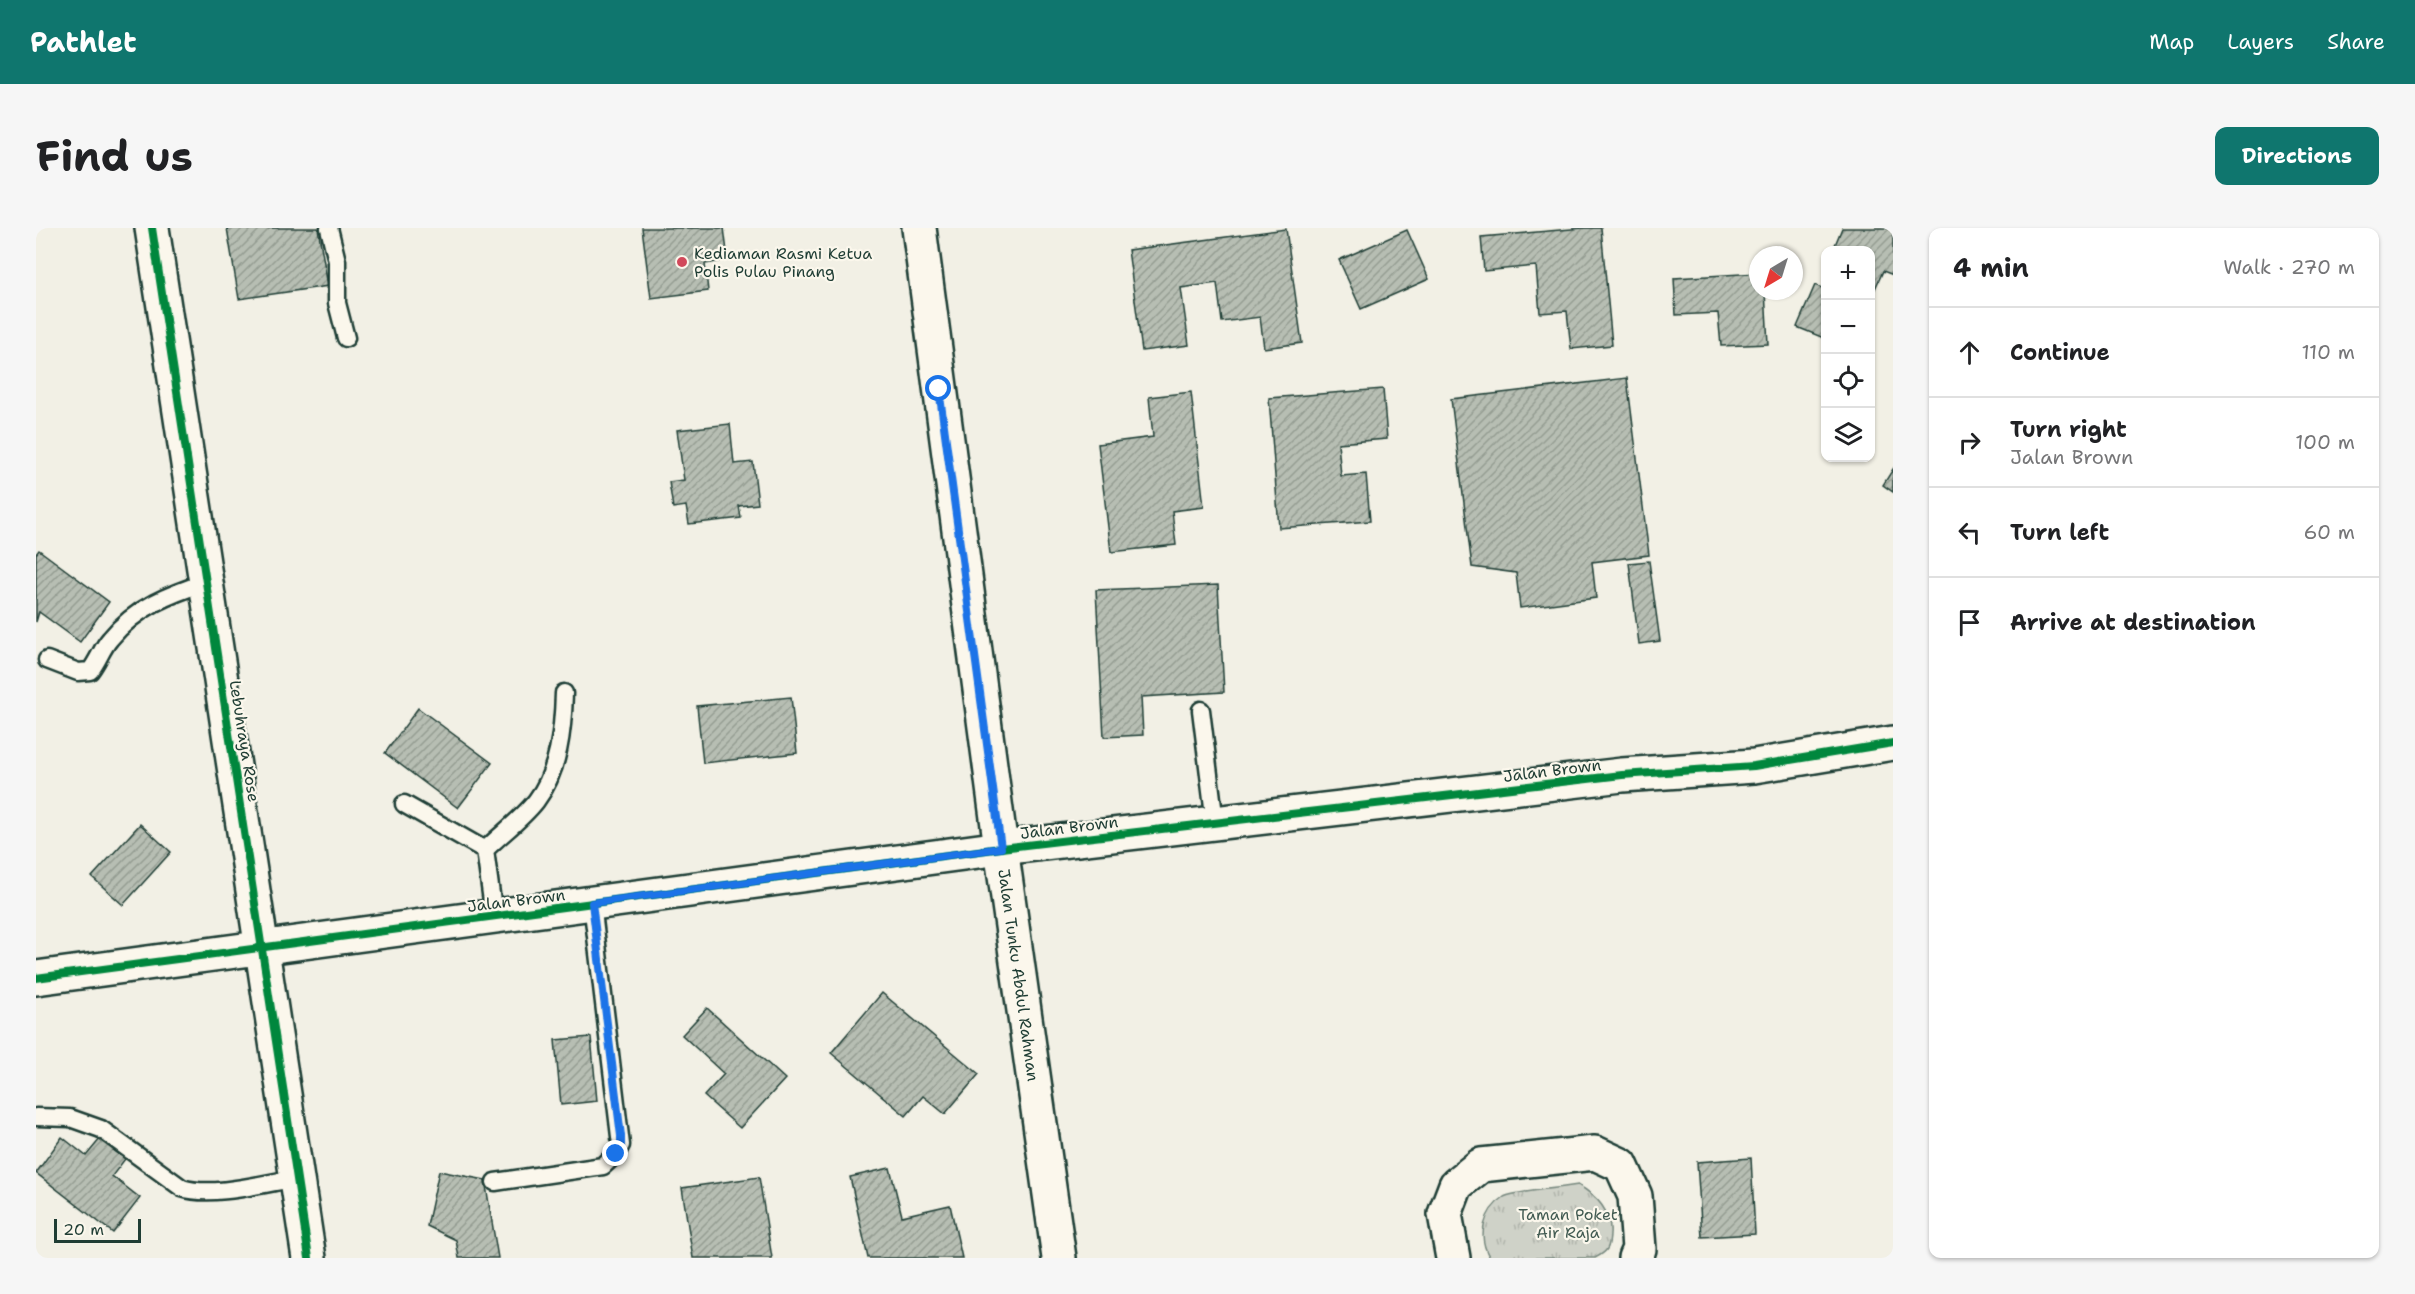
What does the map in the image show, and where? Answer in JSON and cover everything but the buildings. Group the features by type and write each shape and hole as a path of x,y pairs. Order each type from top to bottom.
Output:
{"street":[{"name":"Lebuhraya Rose","path":"152,228 309,1258"},
{"name":"Jalan Tunku Abdul Rahman","path":"919,228 1001,848 1059,1258"},
{"name":"Jalan Brown","path":"36,978 1001,848 1622,775 1754,766 1893,743"},
{"path":"1453,1258 1445,1214 1456,1185 1481,1165 1595,1153 1621,1165 1635,1196 1639,1249 1635,1258"}],"lane":[{"path":"330,228 336,261 337,303 346,338"},
{"path":"47,660 78,672 90,671 109,640 126,622 168,594 207,582"},
{"path":"485,850 536,801 554,766 563,721 564,693"},
{"path":"1201,710 1215,823"},
{"path":"404,804 485,850"},
{"path":"485,850 494,916"},
{"path":"495,1182 603,1166 616,1154 621,1145 592,903"},
{"path":"36,1117 70,1118 101,1129 182,1188 190,1191 207,1193 297,1178"}],"green space":[{"name":"Taman Poket Air Raja","path":"1578,1185 1597,1200 1609,1219 1610,1240 1608,1248 1603,1253 1595,1258 1490,1258 1484,1242 1484,1225 1491,1209 1504,1197"}],"cycle path":[{"path":"152,228 309,1258"},
{"path":"36,978 1001,848 1622,775 1754,766 1893,743"}],"place":[{"name":"Kediaman Rasmi Ketua Polis Pulau Pinang","path":"682,262"}],"route":[{"path":"616,1154 621,1145 621,1136 592,903 1001,848 939,389"}]}
